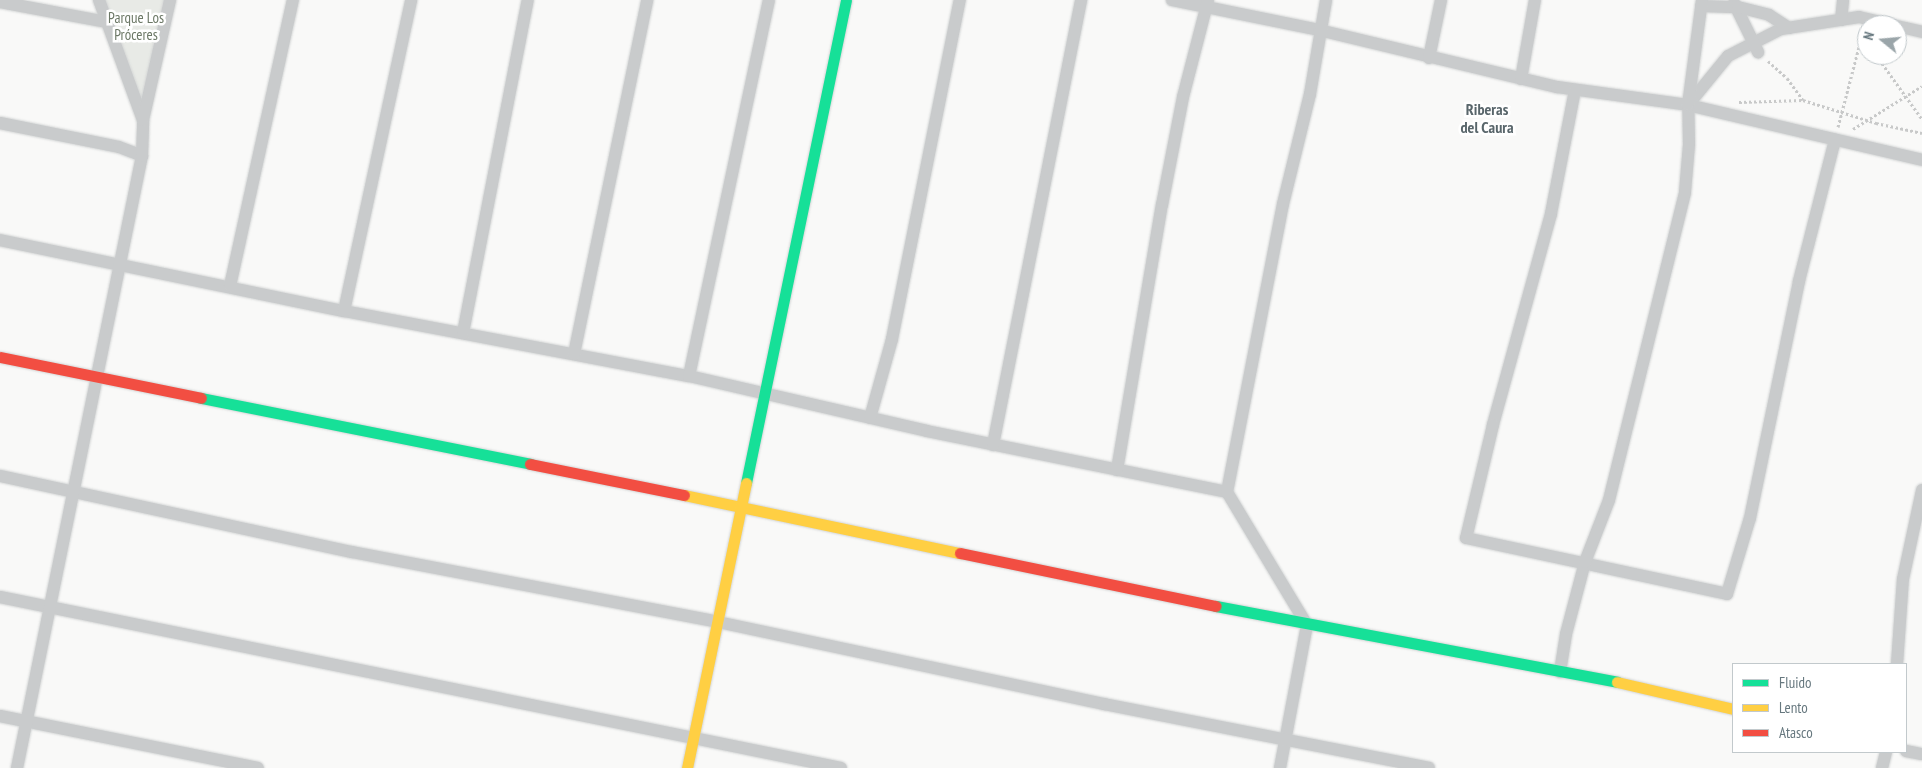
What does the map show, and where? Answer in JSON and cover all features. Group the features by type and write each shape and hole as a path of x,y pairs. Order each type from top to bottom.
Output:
{"street":[{"path":"99,0 143,120"},
{"path":"17,768 142,156 143,120 170,0"},
{"path":"230,286 293,0"},
{"path":"344,310 411,0"},
{"path":"463,333 528,0"},
{"path":"574,354 647,0"},
{"path":"689,376 769,0"},
{"path":"687,768 846,0"},
{"path":"870,418 892,339 960,0"},
{"path":"993,445 1081,0"},
{"path":"1172,0 1208,4 1429,58 1575,90 1688,105 1922,160"},
{"path":"1280,768 1307,626 1227,492 1281,214 1310,94 1319,30 1326,0"},
{"path":"1429,58 1441,0"},
{"path":"1522,79 1535,0"},
{"path":"1841,20 1843,0"},
{"path":"0,2 107,22"},
{"path":"1560,672 1566,634 1585,562 1609,500 1685,192 1689,144 1688,105 1701,3 1734,4 1769,15 1788,28"},
{"path":"1117,470 1162,205 1183,98 1208,4"},
{"path":"1734,4 1756,47"},
{"path":"1688,105 1728,56 1756,47 1788,28 1857,19"},
{"path":"1907,28 1922,32"},
{"path":"1575,90 1551,214 1493,425 1466,538 1727,594 1750,518 1799,281 1835,140"},
{"path":"0,123 119,148 142,156"},
{"path":"0,240 344,310 689,376 993,445 1227,492"},
{"path":"0,358 742,507 1307,626 1380,635 1732,709"},
{"path":"0,476 352,552 718,622 1429,768"},
{"path":"1897,663 1903,579 1922,490"},
{"path":"0,597 840,768"},
{"path":"0,716 258,768"},
{"path":"1907,751 1922,754"},
{"path":"1882,768 1886,753"}],"path":[{"path":"1756,47 1787,78 1804,100"},
{"path":"1835,140 1857,56"},
{"path":"1883,65 1922,119"},
{"path":"1835,140 1922,86"},
{"path":"1737,103 1804,100 1842,113 1922,133"}],"green space":[{"name":"Parque Los Próceres","path":"100,0 167,0 143,120"}],"traffic: fast":[{"path":"746,483 846,0"},
{"path":"201,398 530,464"},
{"path":"1216,606 1617,682"}],"traffic: slow":[{"path":"687,768 746,483"},
{"path":"684,495 960,553"},
{"path":"1617,682 1732,709"}],"traffic: jam":[{"path":"0,357 201,398"},
{"path":"530,464 684,495"},
{"path":"960,553 1216,606"}],"district":[{"name":"Riberas del Caura","path":"1487,118"}]}
